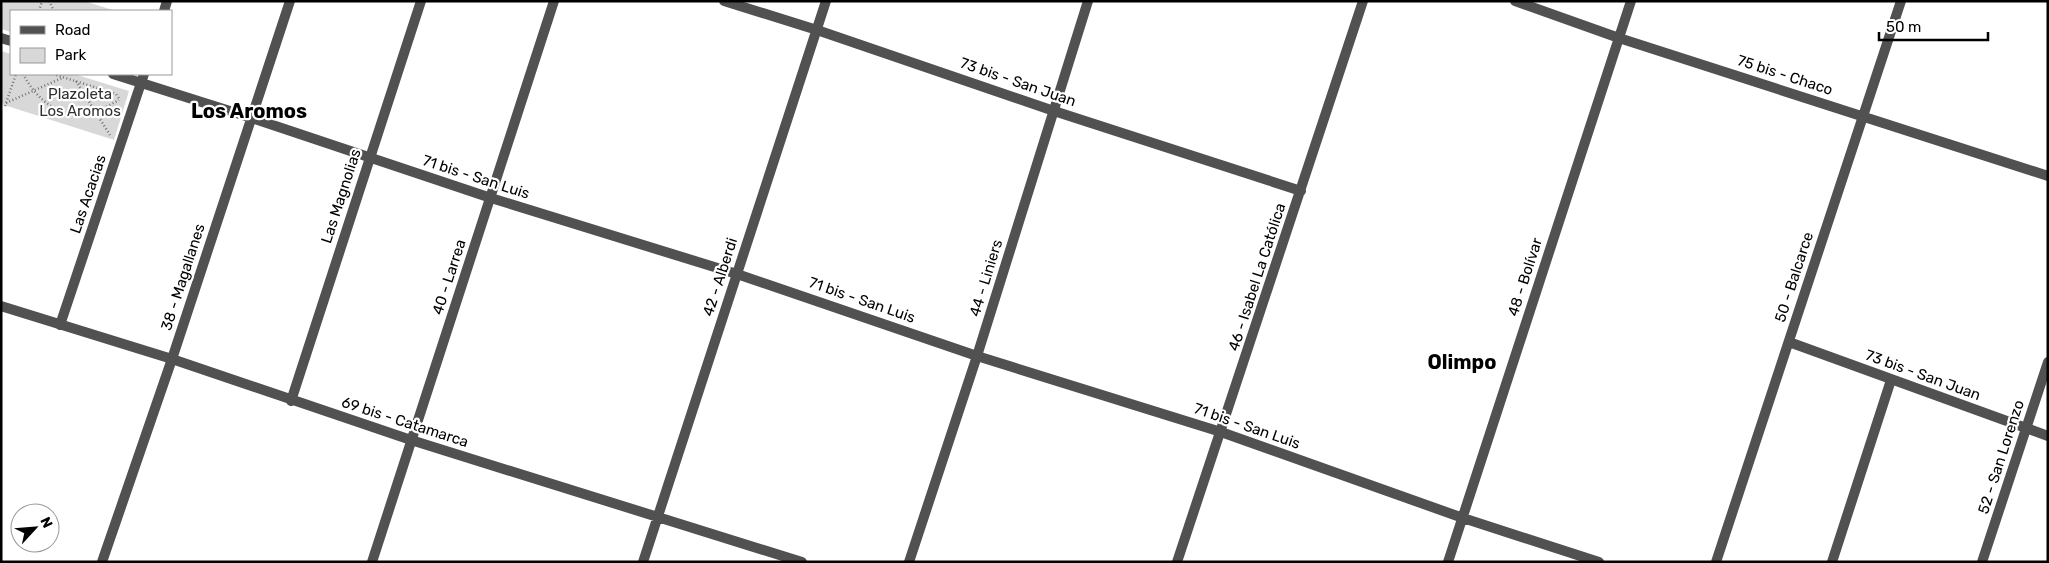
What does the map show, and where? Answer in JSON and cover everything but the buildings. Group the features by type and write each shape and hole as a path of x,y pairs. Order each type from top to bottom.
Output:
{"street":[{"name":"38 - Magallanes","path":"102,562 172,359 290,1"},
{"name":"Las Magnolias","path":"291,400 421,1"},
{"name":"40 - Larrea","path":"372,562 554,1"},
{"name":"73 bis - San Juan","path":"724,1 817,30 1054,111 1301,191"},
{"name":"42 - Alberdi","path":"643,562 826,1"},
{"name":"44 - Liniers","path":"909,562 977,356 1088,1"},
{"name":"46 - Isabel La Católica","path":"1177,562 1364,1"},
{"name":"75 bis - Chaco","path":"1515,1 1619,38 1864,115 2048,176"},
{"name":"48 - Bolívar","path":"1448,562 1631,1"},
{"name":"50 - Balcarce","path":"1716,562 1901,1"},
{"name":"71 bis - San Luis","path":"120,75 142,78 369,158 737,274 977,356 1221,432 1463,518 1599,562"},
{"name":"Las Acacias","path":"60,325 142,78"},
{"name":"69 bis - Catamarca","path":"1,306 172,359 411,440 802,562"},
{"name":"73 bis - San Juan","path":"1789,342 2048,436"},
{"name":"52 - San Lorenzo","path":"1982,562 2048,362"},
{"path":"1832,562 1891,380"}],"path":[{"path":"16,75 6,104 64,77"},
{"path":"24,75 34,90 49,104 64,112 81,115 120,101 116,94 57,75"},
{"path":"76,81 110,136 113,127"}],"green space":[{"path":"3,1 84,1 113,10 10,10 10,32 1,29"},
{"name":"Plazoleta Los Aromos","path":"1,51 10,54 10,75 77,75 129,91 114,140 1,104"}],"district":[{"name":"Los Aromos","path":"249,111"},
{"name":"Olimpo","path":"1462,362"}]}
